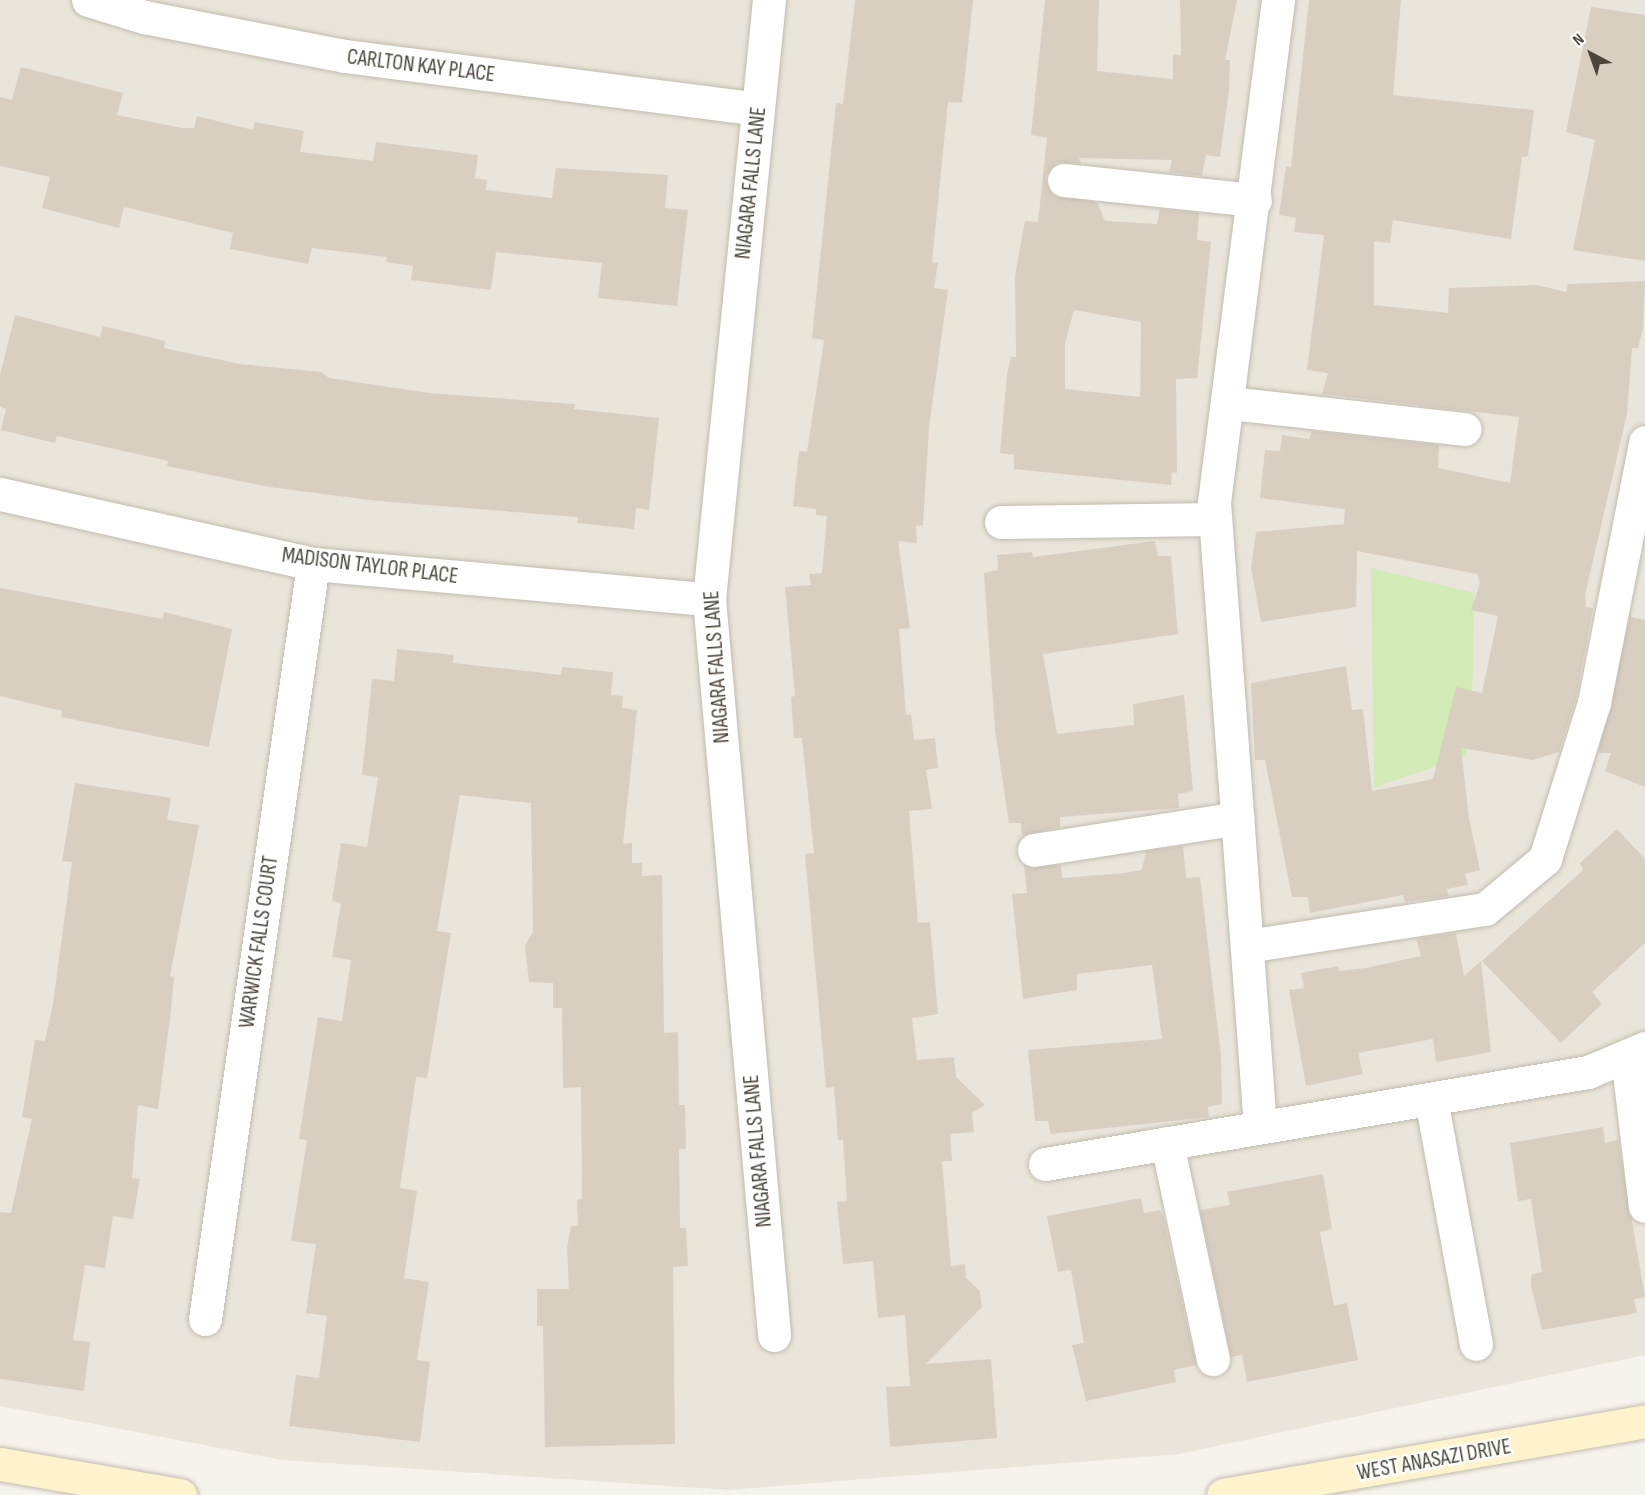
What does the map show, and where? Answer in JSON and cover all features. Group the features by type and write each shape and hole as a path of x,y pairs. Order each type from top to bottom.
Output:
{"main road":[{"name":"WEST ANASAZI DRIVE","path":"1223,1495 1645,1421"},
{"path":"0,1464 46,1484 180,1495"}],"street":[{"name":"CARLTON KAY PLACE","path":"88,0 144,17 345,56 758,109"},
{"name":"NIAGARA FALLS LANE","path":"770,0 709,599 774,1335"},
{"path":"1260,1127 1215,519 1278,0"},
{"path":"1064,180 1255,200"},
{"path":"1228,403 1465,429"},
{"path":"1248,946 1485,909 1545,859 1594,703 1645,442"},
{"name":"MADISON TAYLOR PLACE","path":"0,494 313,564 709,599"},
{"path":"1001,522 1215,519"},
{"name":"WARWICK FALLS COURT","path":"205,1319 313,564"},
{"path":"1034,850 1238,818"},
{"path":"1045,1164 1588,1072 1636,1052 1645,1206"},
{"path":"1431,1099 1476,1344"},
{"path":"1167,1143 1213,1359"}],"shaded area":[{"path":"0,0 1645,0 1645,1355 1179,1454 728,1490 282,1460 0,1406"}],"green space":[{"path":"1371,568 1474,593 1473,673 1466,756 1374,787"}],"building":[{"path":"855,0 973,0 962,103 948,102 932,262 938,263 934,288 948,290 929,427 923,525 916,526 917,543 898,541 910,628 899,629 906,715 911,714 914,740 935,738 938,768 926,770 932,809 909,811 918,923 930,922 938,1014 912,1018 917,1060 954,1057 956,1077 985,1105 972,1113 974,1132 950,1134 952,1161 942,1161 951,1266 965,1264 966,1278 980,1291 982,1307 926,1364 991,1359 997,1438 890,1447 886,1387 910,1386 905,1315 878,1318 873,1261 843,1264 837,1202 847,1201 843,1140 838,1140 834,1087 826,1088 805,854 814,853 802,738 794,738 791,697 795,696 785,587 811,585 809,574 822,573 827,516 816,515 816,509 793,506 799,451 807,452 824,340 812,338 836,103 843,104"},
{"path":"1045,0 1099,0 1097,71 1173,79 1173,54 1181,55 1180,0 1237,0 1225,60 1230,60 1229,90 1220,157 1206,155 1202,176 1169,172 1172,160 1079,158 1081,163 1056,163 1045,177 1053,195 1097,202 1105,221 1157,224 1160,209 1199,213 1197,240 1211,242 1197,378 1176,379 1177,473 1172,472 1171,485 1014,469 1014,455 1000,453 1007,374 1011,357 1016,357 1015,276 1025,221 1038,222 1047,138 1031,135","holes":["1074,310 1141,322 1140,397 1065,389 1065,343"]},
{"path":"1309,0 1401,0 1393,95 1534,110 1528,156 1522,157 1511,239 1393,220 1390,243 1374,241 1374,305 1448,313 1449,288 1537,285 1566,292 1568,284 1645,281 1643,328 1638,348 1632,348 1627,414 1585,595 1586,607 1593,608 1576,698 1559,752 1533,760 1461,748 1469,818 1480,870 1465,874 1468,885 1447,889 1449,896 1405,902 1403,895 1310,913 1308,897 1292,897 1265,760 1255,760 1251,683 1346,666 1352,710 1363,709 1372,791 1433,779 1456,687 1482,693 1498,616 1471,610 1480,583 1477,574 1357,551 1356,607 1261,622 1251,568 1256,532 1344,524 1345,509 1260,498 1265,450 1280,451 1282,435 1309,439 1312,431 1439,445 1438,468 1510,483 1519,417 1322,394 1328,373 1307,370 1324,235 1294,232 1296,218 1279,215 1286,166 1291,167"},
{"path":"1591,7 1645,15 1645,261 1573,250 1595,140 1566,132"},
{"path":"21,67 123,93 117,115 182,128 194,128 197,116 253,130 255,122 304,131 300,152 373,161 376,142 478,155 475,178 487,180 486,190 552,198 556,168 668,175 665,208 688,210 677,306 598,298 602,263 496,252 491,290 411,280 413,266 386,262 387,257 312,248 308,264 230,249 233,233 124,207 119,228 42,208 50,177 0,166 0,97 12,100"},
{"path":"15,315 100,337 103,326 165,341 164,348 240,364 321,372 329,378 429,393 575,404 574,409 659,418 649,510 636,508 634,529 577,523 578,517 378,501 269,487 167,466 168,461 57,436 55,443 1,430 6,409 0,407 0,375"},
{"path":"1155,541 1158,556 1171,556 1178,634 1043,654 1057,734 1134,725 1133,704 1184,695 1193,791 1178,794 1179,808 1060,817 1060,827 1022,836 1021,823 1009,823 995,730 984,573 998,570 997,555 1032,552 1033,557"},
{"path":"0,588 163,619 164,612 232,629 209,747 61,717 62,711 0,696"},
{"path":"1630,617 1645,620 1645,787 1605,771 1611,753 1598,753"},
{"path":"397,649 454,655 453,663 561,675 562,667 613,672 611,695 623,696 622,708 637,710 623,844 632,843 632,863 642,863 642,876 662,875 664,1033 678,1032 679,1105 685,1105 686,1149 679,1149 680,1228 686,1228 688,1266 673,1267 675,1444 545,1447 543,1326 537,1326 537,1289 569,1289 567,1248 571,1226 578,1226 577,1200 582,1199 581,1087 563,1088 562,1008 553,1008 553,983 529,982 525,945 533,932 531,803 460,795 437,931 451,933 427,1078 416,1077 400,1188 417,1191 404,1278 429,1282 417,1360 430,1362 420,1442 289,1426 296,1375 319,1378 327,1316 306,1313 316,1244 291,1241 307,1140 299,1139 318,1017 342,1021 351,960 332,957 341,903 332,901 341,843 367,847 378,777 362,775 372,679 394,681"},
{"path":"75,783 171,798 167,820 199,825 170,976 174,977 158,1109 138,1105 132,1178 140,1179 133,1219 113,1216 105,1268 85,1265 73,1340 90,1342 84,1391 0,1379 0,1212 11,1213 32,1119 22,1117 35,1040 45,1041 53,1004 72,862 62,861"},
{"path":"1617,829 1645,859 1645,943 1592,992 1602,1004 1561,1043 1482,961 1583,870 1580,863"},
{"path":"1183,846 1186,878 1200,877 1221,1056 1222,1104 1208,1107 1209,1117 1051,1134 1048,1121 1035,1121 1028,1050 1162,1039 1152,965 1077,974 1077,990 1023,999 1012,894 1027,893 1024,865 1061,865 1062,878 1125,873 1142,870 1146,851"},
{"path":"1456,933 1464,976 1481,961 1491,1052 1436,1062 1433,1039 1358,1053 1363,1074 1306,1086 1289,990 1304,988 1301,973 1338,966 1339,971 1366,968 1421,956 1416,939"},
{"path":"1603,1127 1605,1143 1618,1140 1645,1297 1634,1299 1637,1313 1542,1330 1531,1286 1531,1275 1542,1272 1531,1199 1518,1201 1510,1143"},
{"path":"1323,1174 1332,1229 1320,1232 1334,1306 1347,1303 1358,1360 1247,1382 1242,1355 1231,1357 1200,1210 1230,1205 1227,1192"},
{"path":"1141,1198 1144,1213 1160,1210 1163,1216 1196,1365 1174,1370 1176,1382 1086,1401 1072,1345 1084,1343 1071,1270 1058,1272 1047,1216"}]}
